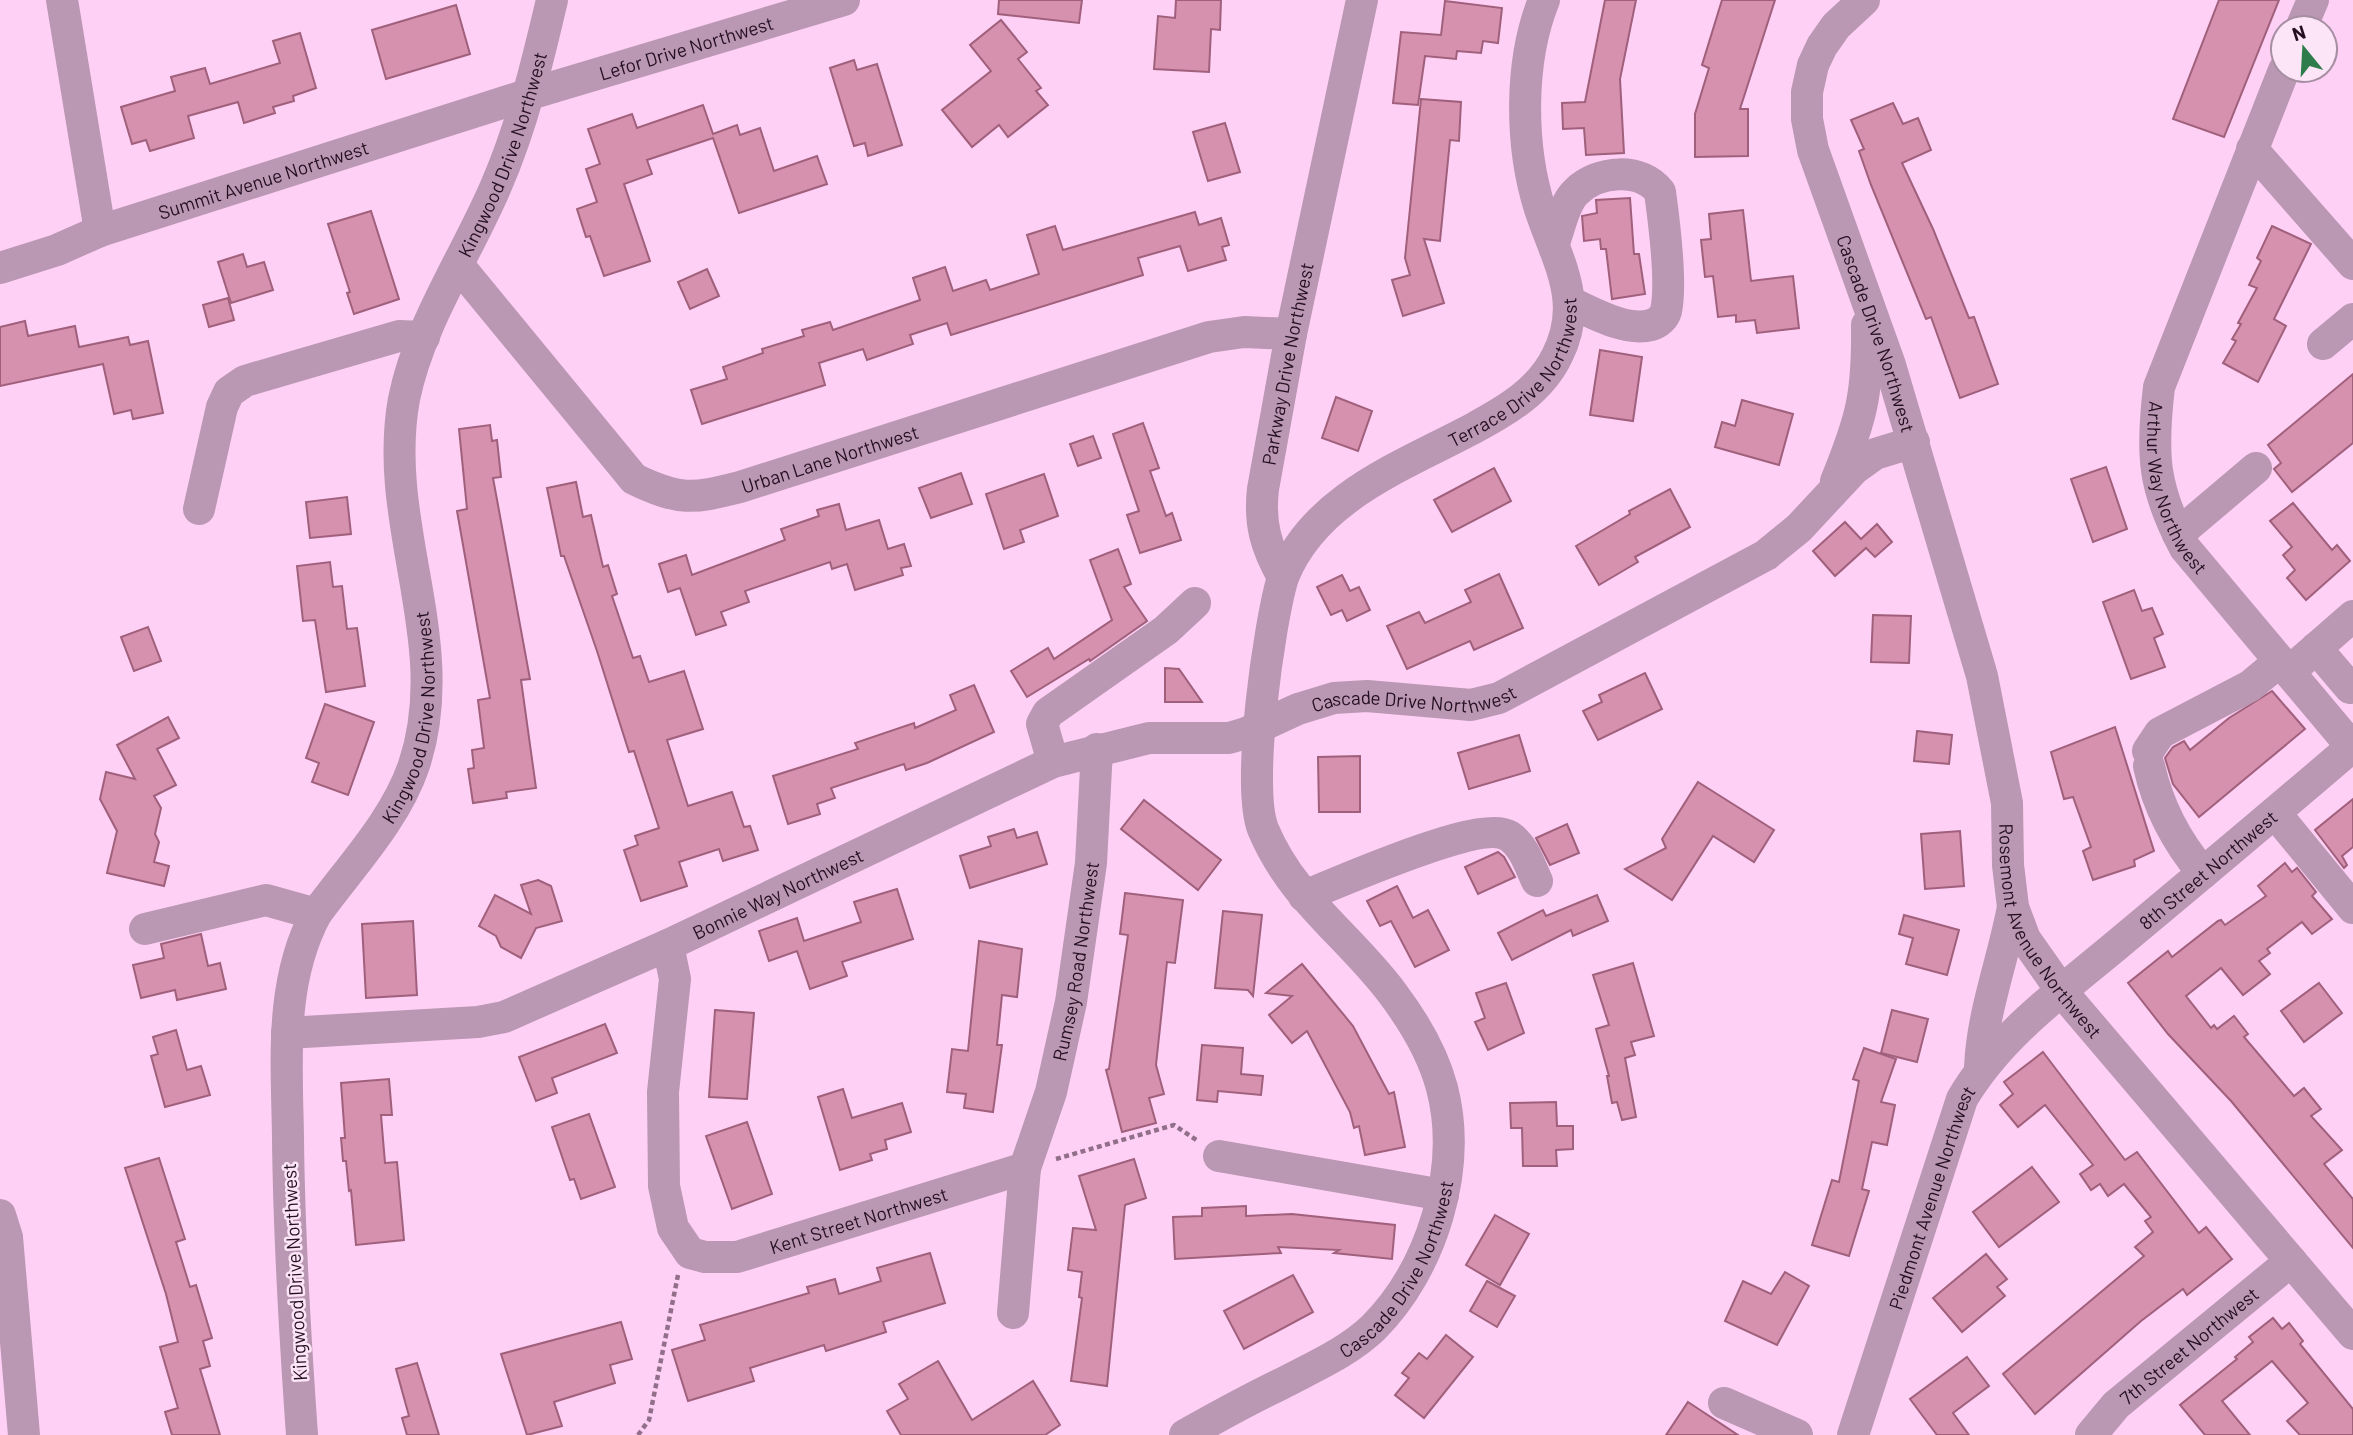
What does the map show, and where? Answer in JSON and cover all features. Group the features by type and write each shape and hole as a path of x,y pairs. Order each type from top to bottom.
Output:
{"street":[{"path":"62,0 100,231"},
{"name":"Kingwood Drive Northwest","path":"302,1435 290,1255 287,1033 292,977 305,934 316,914 395,804 414,766 429,681 427,651 402,517 399,453 404,399 424,337 496,186 530,94 552,0"},
{"name":"Lefor Drive Northwest","path":"530,94 844,0"},
{"name":"Parkway Drive Northwest","path":"1283,577 1263,536 1260,512 1291,334 1362,0"},
{"name":"Terrace Drive Northwest","path":"1283,577 1292,554 1305,537 1342,500 1505,411 1538,386 1558,355 1569,315 1569,302 1562,263 1540,209 1530,160 1526,110 1530,57 1544,0"},
{"name":"Cascade Drive Northwest","path":"1185,1435 1334,1357 1373,1328 1410,1280 1430,1236 1443,1195 1448,1142 1442,1089 1425,1042 1393,993 1283,872 1262,826 1257,783 1261,726 1298,709 1334,698 1367,696 1471,705 1499,698 1766,555 1799,528 1854,469 1875,454 1914,442 1813,150 1807,119 1807,92 1822,46 1864,0"},
{"name":"Arthur Way Northwest","path":"2278,84 2159,387 2154,432 2157,474 2166,514 2185,548 2352,747"},
{"name":"Summit Avenue Northwest","path":"0,268 57,250 100,231 530,94"},
{"path":"2252,149 2353,264"},
{"path":"1555,243 1568,204 1575,192 1588,183 1608,175 1640,175 1660,192 1667,276 1665,311 1660,321 1648,326 1614,322 1569,302"},
{"name":"Urban Lane Northwest","path":"458,265 634,479 662,492 695,499 753,483 1209,337 1244,332 1291,334"},
{"path":"1831,494 1859,426 1865,401 1867,302"},
{"path":"2323,345 2353,319"},
{"path":"199,509 222,407 229,392 245,382 400,336 424,337"},
{"name":"Rosemont Avenue Northwest","path":"1914,442 1982,676 2007,803 2008,865 2013,907 2025,939 2063,993 2353,1334"},
{"path":"2178,534 2256,468"},
{"path":"1261,726 1275,605 1283,577"},
{"path":"1053,762 1042,724 1048,713 1166,630 1195,603"},
{"path":"2203,873 2177,841 2155,793 2148,759 2160,733 2316,648 2353,616"},
{"path":"2316,648 2352,687 2323,713"},
{"name":"Bonnie Way Northwest","path":"287,1033 504,1017 668,946 1053,762 1149,738 1229,737 1261,726"},
{"name":"8th Street Northwest","path":"2063,993 2352,747"},
{"name":"Rumsey Road Northwest","path":"1013,1313 1025,1168 1051,1092 1071,1002 1091,863 1097,749"},
{"path":"2275,813 2353,908"},
{"path":"1304,896 1462,836 1492,832 1507,835 1523,851 1537,881"},
{"path":"145,929 266,900 316,914"},
{"path":"1980,1068 1981,1036 2007,941 2013,907"},
{"path":"668,946 675,979 663,1092 664,1186 673,1228 690,1253"},
{"name":"Piedmont Avenue Northwest","path":"1853,1435 1962,1100 1980,1068 2002,1044 2063,993"},
{"path":"1219,1156 1443,1195"},
{"name":"Kent Street Northwest","path":"690,1253 705,1257 737,1257 1025,1168"},
{"path":"0,1215 7,1237 24,1435"},
{"name":"7th Street Northwest","path":"2091,1435 2116,1405 2291,1261"},
{"path":"1724,1403 1797,1435"}],"path":[{"path":"1025,1168 1174,1125 1219,1156"},
{"path":"638,1435 649,1420 674,1281 690,1253"}],"building":[{"path":"999,0 1082,0 1079,23 998,14"},
{"path":"1176,0 1221,0 1220,30 1211,29 1209,72 1154,69 1158,16 1175,18"},
{"path":"1605,0 1636,0 1620,79 1624,153 1586,155 1584,128 1563,129 1562,103 1585,102"},
{"path":"1722,0 1775,0 1740,109 1748,109 1748,156 1695,157 1695,114 1709,68 1702,65"},
{"path":"2219,0 2279,0 2273,14 2269,14 2269,25 2224,137 2173,119"},
{"path":"1445,1 1502,8 1498,43 1483,41 1481,53 1457,51 1456,59 1425,56 1418,105 1393,103 1401,32 1441,35"},
{"path":"456,5 470,54 386,79 372,30"},
{"path":"1001,20 1027,52 1018,59 1041,88 1036,91 1048,105 1008,137 999,125 972,147 942,110 991,71 970,45"},
{"path":"300,33 316,88 293,96 294,101 273,107 275,113 244,123 238,102 188,116 194,138 150,151 146,140 132,144 121,107 175,91 171,77 205,68 210,84 280,63 273,41"},
{"path":"854,60 857,70 877,64 902,145 868,156 865,143 854,146 830,68"},
{"path":"1421,99 1461,102 1459,141 1450,140 1440,241 1424,239 1444,303 1403,316 1392,280 1410,275 1405,258"},
{"path":"1893,103 1903,124 1918,118 1931,150 1902,163 1933,229 1969,318 1974,317 1998,384 1960,398 1931,317 1926,319 1871,185 1859,151 1864,149 1851,120"},
{"path":"703,105 713,134 737,125 740,135 760,128 774,171 817,156 827,184 739,213 713,138 647,160 652,174 624,184 650,261 604,276 590,236 586,237 577,209 597,202 586,169 600,164 588,129 632,114 637,128"},
{"path":"1225,123 1240,172 1208,181 1193,132"},
{"path":"1630,198 1634,254 1639,254 1645,294 1612,299 1606,249 1601,249 1600,239 1584,241 1582,216 1597,213 1596,200"},
{"path":"1743,210 1751,281 1793,276 1799,328 1757,333 1755,320 1736,322 1736,315 1718,317 1713,276 1705,277 1701,240 1711,239 1709,214"},
{"path":"371,211 399,299 354,314 347,293 350,292 328,224"},
{"path":"1195,212 1199,225 1221,218 1229,245 1222,247 1226,260 1188,271 1180,246 1138,258 1143,275 951,335 947,323 910,335 913,344 867,360 863,349 819,363 825,385 702,424 691,390 727,379 723,367 763,353 762,349 804,336 802,330 830,322 833,330 920,300 913,278 945,267 953,291 986,280 990,290 1039,274 1027,235 1055,226 1063,250"},
{"path":"2272,226 2311,244 2274,319 2286,326 2258,382 2223,363 2236,341 2232,339 2241,324 2238,323 2257,288 2249,285 2261,261 2257,258"},
{"path":"243,254 247,267 264,262 273,290 231,303 218,262"},
{"path":"707,269 719,296 690,309 678,282"},
{"path":"228,298 234,320 209,327 203,305"},
{"path":"25,321 28,336 75,326 79,347 128,337 130,345 148,341 163,413 133,419 131,410 114,414 103,364 0,386 0,327"},
{"path":"1600,350 1642,357 1633,421 1590,415"},
{"path":"2353,374 2353,443 2292,492 2274,469 2281,463 2268,445"},
{"path":"1336,397 1372,411 1358,451 1322,438"},
{"path":"1742,400 1793,414 1779,465 1715,447 1722,422 1735,426"},
{"path":"1143,423 1159,468 1150,471 1166,516 1172,513 1181,540 1140,553 1127,515 1139,511 1113,434"},
{"path":"490,425 492,441 497,440 501,477 493,478 530,679 521,680 536,788 506,792 507,798 473,803 468,769 474,768 472,750 484,748 478,700 490,698 457,511 467,509 459,429"},
{"path":"1093,436 1101,458 1078,466 1070,444"},
{"path":"2106,467 2127,529 2093,542 2071,479"},
{"path":"1494,468 1511,501 1452,532 1434,500"},
{"path":"961,473 972,504 931,518 919,488"},
{"path":"1044,474 1058,516 1020,530 1024,542 1004,549 986,494"},
{"path":"576,482 583,517 591,515 603,567 608,565 617,594 612,596 633,658 640,656 649,682 684,671 703,729 667,740 688,806 732,792 744,827 750,826 758,850 723,861 719,849 679,862 687,886 641,901 624,850 638,845 635,836 659,828 634,751 629,752 564,556 561,556 547,488"},
{"path":"1670,489 1690,527 1635,557 1638,562 1599,585 1576,546 1630,514 1629,511"},
{"path":"347,497 351,534 310,538 306,502"},
{"path":"2293,503 2332,550 2337,545 2350,561 2306,600 2287,578 2295,570 2283,555 2292,547 2270,521"},
{"path":"839,504 846,530 879,520 888,549 904,544 911,566 901,568 903,575 855,590 847,564 832,569 830,562 745,591 749,602 721,612 726,625 696,635 680,588 668,592 659,564 686,555 692,575 785,540 781,529 819,516 817,510"},
{"path":"1845,522 1861,539 1877,524 1892,542 1875,557 1866,548 1835,576 1813,551"},
{"path":"1118,549 1131,584 1124,587 1147,621 1090,661 1089,659 1027,697 1011,671 1048,648 1054,659 1112,620 1090,560"},
{"path":"330,562 333,587 342,586 347,629 357,628 365,686 326,692 315,620 303,621 297,566"},
{"path":"1499,574 1523,628 1474,650 1470,641 1407,669 1387,626 1419,612 1425,623 1471,602 1465,590"},
{"path":"1342,575 1350,591 1359,587 1370,610 1347,621 1342,610 1331,615 1317,587"},
{"path":"2134,590 2142,611 2152,608 2163,634 2154,638 2165,667 2131,679 2103,602"},
{"path":"1873,615 1911,616 1909,663 1871,662"},
{"path":"148,627 161,661 134,671 121,637"},
{"path":"1165,668 1179,669 1202,702 1165,702"},
{"path":"1645,673 1662,709 1598,740 1583,711 1602,702 1599,695"},
{"path":"974,685 994,732 927,763 906,770 904,764 831,788 835,798 817,804 820,814 788,824 773,776 858,749 855,743 914,723 915,728 956,710 950,695"},
{"path":"2272,691 2305,729 2199,817 2173,784 2165,758 2173,747 2184,741 2190,750 2229,718"},
{"path":"325,704 374,722 348,795 312,782 319,763 306,758"},
{"path":"168,717 179,738 157,749 176,785 154,796 161,808 155,834 159,842 154,862 169,866 164,886 107,873 117,831 100,799 106,772 135,779 117,745"},
{"path":"2115,727 2154,851 2134,860 2135,866 2093,880 2083,851 2091,847 2073,797 2064,799 2051,752"},
{"path":"1917,731 1952,735 1949,764 1914,761"},
{"path":"1519,735 1530,771 1469,789 1458,753"},
{"path":"1360,756 1360,812 1319,812 1318,757"},
{"path":"1698,782 1774,830 1754,862 1713,836 1672,900 1625,869 1666,848 1662,839"},
{"path":"2353,799 2353,847 2342,856 2347,865 2344,868 2315,830"},
{"path":"1144,800 1221,860 1198,890 1121,829"},
{"path":"1567,824 1579,853 1550,865 1536,838"},
{"path":"1014,829 1017,838 1037,832 1047,864 970,888 960,856 991,846 988,837"},
{"path":"1960,831 1964,886 1925,889 1921,834"},
{"path":"1498,852 1504,857 1515,877 1478,894 1465,867"},
{"path":"2285,863 2292,872 2297,868 2316,892 2312,896 2332,919 2312,934 2302,922 2267,949 2270,953 2259,961 2270,974 2243,995 2221,968 2186,996 2211,1028 2214,1025 2217,1029 2234,1016 2248,1034 2244,1037 2294,1096 2304,1088 2321,1109 2311,1116 2342,1150 2324,1164 2353,1199 2353,1248 2231,1101 2168,1034 2128,983 2168,951 2172,957 2218,921 2221,920 2225,925 2266,896 2258,886"},
{"path":"538,880 551,886 562,921 536,928 521,958 501,947 496,936 479,926 495,895 531,914 521,885"},
{"path":"1397,886 1413,918 1428,910 1449,950 1415,967 1391,921 1380,926 1367,901"},
{"path":"897,889 913,939 842,962 847,976 810,989 797,951 769,961 759,931 797,918 804,941 861,922 854,902"},
{"path":"1125,893 1183,900 1175,963 1167,962 1156,1065 1164,1094 1149,1098 1156,1123 1122,1132 1106,1070 1109,1069 1128,935 1120,934"},
{"path":"1597,895 1608,921 1573,936 1571,930 1512,960 1498,933 1543,910 1546,916"},
{"path":"1223,911 1262,915 1253,996 1248,990 1215,988"},
{"path":"1904,915 1959,930 1947,975 1906,964 1913,938 1899,934"},
{"path":"413,921 417,995 366,998 362,924"},
{"path":"201,934 208,966 220,963 226,989 177,1000 175,990 141,998 133,965 164,958 161,944"},
{"path":"979,941 1022,949 1017,997 1002,995 997,1045 1002,1045 993,1112 964,1108 966,1094 947,1092 952,1049 968,1051"},
{"path":"1633,963 1654,1036 1631,1042 1635,1055 1625,1058 1636,1117 1622,1120 1617,1102 1612,1103 1609,1076 1596,1029 1609,1025 1593,975"},
{"path":"1302,964 1353,1026 1389,1094 1394,1092 1405,1147 1365,1155 1359,1126 1354,1128 1350,1112 1307,1031 1292,1043 1269,1015 1292,996 1266,993"},
{"path":"1506,983 1524,1033 1488,1050 1475,1022 1485,1018 1476,993"},
{"path":"2319,983 2342,1013 2304,1042 2281,1011"},
{"path":"715,1010 754,1013 747,1099 709,1097"},
{"path":"1892,1010 1928,1019 1917,1062 1881,1053"},
{"path":"605,1024 617,1053 552,1078 557,1093 536,1101 519,1057"},
{"path":"176,1030 187,1070 201,1066 210,1095 165,1107 151,1056 158,1054 153,1037"},
{"path":"1202,1045 1243,1048 1241,1074 1263,1076 1261,1095 1218,1091 1217,1102 1197,1100"},
{"path":"1864,1048 1896,1059 1881,1102 1895,1105 1887,1145 1872,1142 1862,1189 1869,1191 1849,1256 1812,1245 1832,1180 1839,1182 1859,1081 1853,1079"},
{"path":"2043,1052 2125,1160 2137,1152 2199,1233 2206,1227 2232,1259 2187,1295 2183,1289 2141,1321 2035,1414 2003,1374 2144,1256 2135,1247 2153,1232 2145,1221 2151,1217 2124,1184 2108,1196 2100,1184 2091,1190 2080,1174 2093,1165 2045,1105 2018,1127 2000,1105 2013,1094 2004,1082"},
{"path":"389,1079 392,1115 381,1115 385,1163 397,1162 404,1240 356,1245 351,1190 349,1191 346,1161 343,1161 341,1138 345,1138 341,1083"},
{"path":"843,1089 852,1118 902,1103 911,1132 885,1140 887,1149 870,1154 872,1160 840,1170 818,1097"},
{"path":"1556,1102 1557,1126 1573,1126 1573,1149 1556,1150 1557,1166 1523,1166 1522,1128 1511,1128 1510,1103"},
{"path":"589,1114 615,1187 581,1199 574,1179 570,1180 552,1127"},
{"path":"747,1122 772,1194 732,1209 706,1136"},
{"path":"159,1158 185,1239 176,1242 190,1287 196,1285 212,1338 203,1341 210,1366 200,1369 220,1435 172,1435 165,1412 178,1408 160,1347 178,1342 166,1294 125,1168"},
{"path":"1134,1159 1146,1198 1125,1205 1107,1386 1071,1381 1082,1298 1079,1297 1082,1272 1068,1270 1073,1228 1096,1230 1079,1176"},
{"path":"2032,1167 2059,1202 1999,1247 1973,1212"},
{"path":"1246,1206 1246,1216 1292,1214 1395,1225 1392,1259 1334,1253 1339,1250 1278,1247 1281,1253 1175,1259 1173,1217 1202,1216 1202,1208"},
{"path":"1495,1215 1529,1234 1500,1285 1466,1265"},
{"path":"930,1253 945,1303 883,1322 886,1332 826,1351 824,1345 750,1368 754,1381 688,1401 672,1350 705,1340 700,1325 809,1293 807,1287 835,1279 839,1294 881,1281 877,1268"},
{"path":"1986,1254 2007,1279 1997,1287 2005,1296 1962,1332 1933,1298"},
{"path":"1785,1272 1809,1286 1777,1345 1725,1321 1743,1281 1771,1294"},
{"path":"1293,1275 1313,1312 1244,1349 1224,1311"},
{"path":"1487,1281 1515,1296 1497,1327 1470,1311"},
{"path":"2273,1318 2282,1329 2289,1323 2303,1341 2300,1344 2353,1409 2353,1435 2300,1435 2287,1421 2308,1403 2272,1361 2222,1401 2250,1435 2205,1435 2180,1405 2237,1359 2235,1357 2253,1342 2249,1337"},
{"path":"621,1322 632,1359 610,1365 615,1383 554,1402 562,1426 527,1435 501,1354"},
{"path":"1446,1335 1473,1357 1424,1418 1395,1395 1409,1378 1402,1373 1419,1353 1427,1359"},
{"path":"1967,1357 1989,1386 1953,1413 1969,1435 1937,1435 1910,1399"},
{"path":"938,1361 972,1420 1033,1381 1060,1425 1045,1435 901,1435 887,1411 908,1399 899,1384"},
{"path":"417,1363 439,1435 407,1435 402,1418 409,1416 396,1369"},
{"path":"1688,1402 1738,1435 1666,1435"}]}
